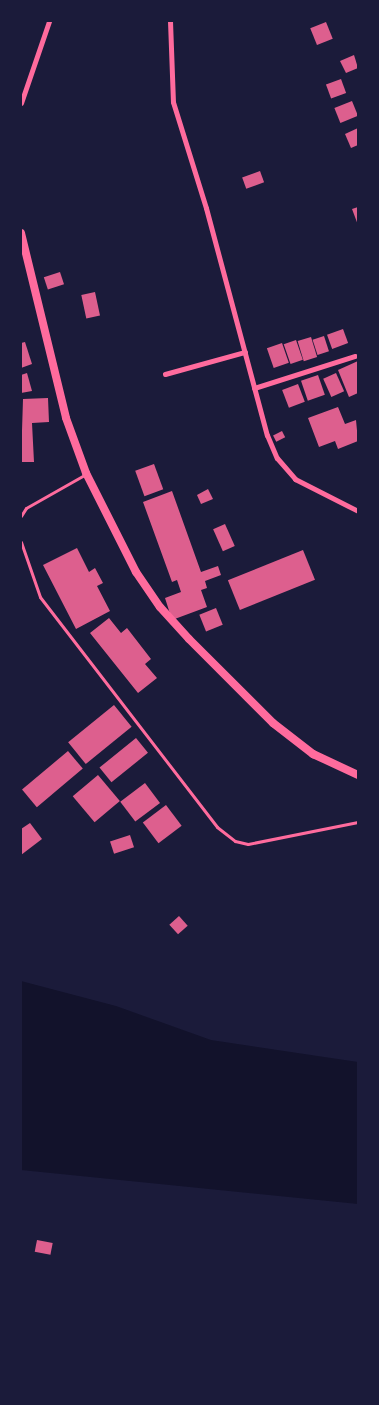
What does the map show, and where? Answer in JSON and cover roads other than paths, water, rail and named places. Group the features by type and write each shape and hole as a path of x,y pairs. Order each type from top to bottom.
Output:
{"street":[{"path":"21,103 49,21"},
{"path":"170,21 173,102 267,435 283,468 295,479 358,512"},
{"path":"21,233 66,418 86,473 136,572 160,607 183,633 273,724 314,754 358,775"},
{"path":"164,374 245,352"},
{"path":"254,388 355,356"}],"lane":[{"path":"21,516 26,508 86,473"},
{"path":"21,542 40,597 217,827 236,841 248,844 358,822"}]}
